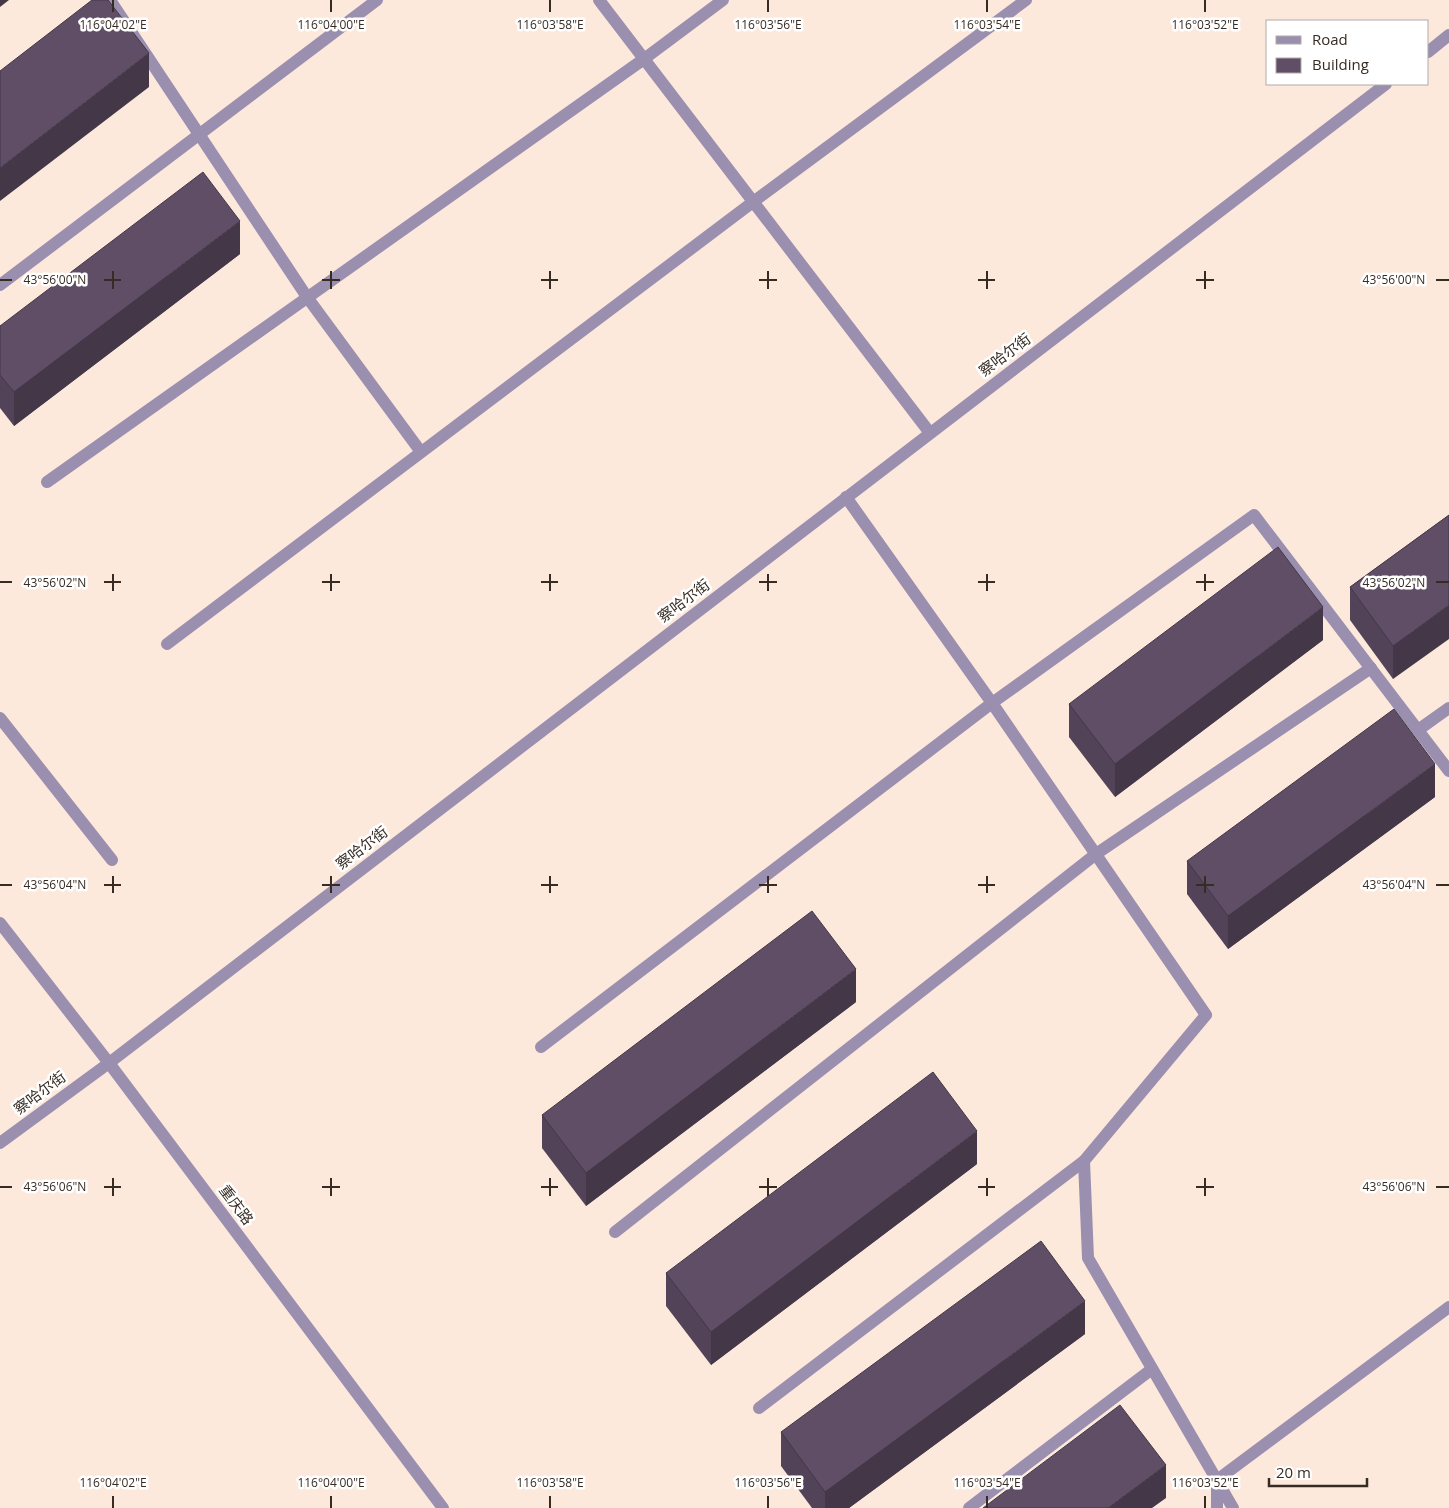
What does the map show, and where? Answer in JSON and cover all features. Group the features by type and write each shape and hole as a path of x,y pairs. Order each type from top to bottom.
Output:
{"street":[{"path":"110,0 307,297 421,452"},
{"path":"0,285 377,0"},
{"path":"598,0 930,433"},
{"path":"47,482 644,59 723,0"},
{"path":"166,644 753,202 1026,0"},
{"path":"1429,51 1449,35"},
{"name":"察哈尔街","path":"0,1144 109,1063 1385,85"},
{"path":"759,1408 1084,1161 1206,1015 992,703 846,498"},
{"path":"541,1047 992,703 1254,516 1449,771"},
{"path":"615,1232 1096,854 1371,668"},
{"path":"1418,730 1449,708"},
{"path":"0,718 112,860"},
{"name":"重庆路","path":"0,923 109,1063 443,1508"},
{"path":"1084,1161 1088,1258 1233,1508"},
{"path":"1217,1480 1449,1307"},
{"path":"969,1508 1152,1369"},
{"path":"1217,1480 1217,1508"}],"building":[{"path":"92,0 108,0 149,53 0,168 0,71"},
{"path":"203,172 240,221 14,392 0,375 0,326"},
{"path":"1449,515 1449,605 1393,646 1350,587"},
{"path":"1278,547 1323,607 1115,764 1069,704"},
{"path":"1394,709 1435,764 1228,916 1187,861"},
{"path":"812,911 856,969 586,1173 542,1115"},
{"path":"933,1072 977,1131 711,1332 666,1273"},
{"path":"1041,1241 1085,1301 825,1492 781,1432"},
{"path":"1120,1405 1166,1465 1108,1508 983,1508"}]}
